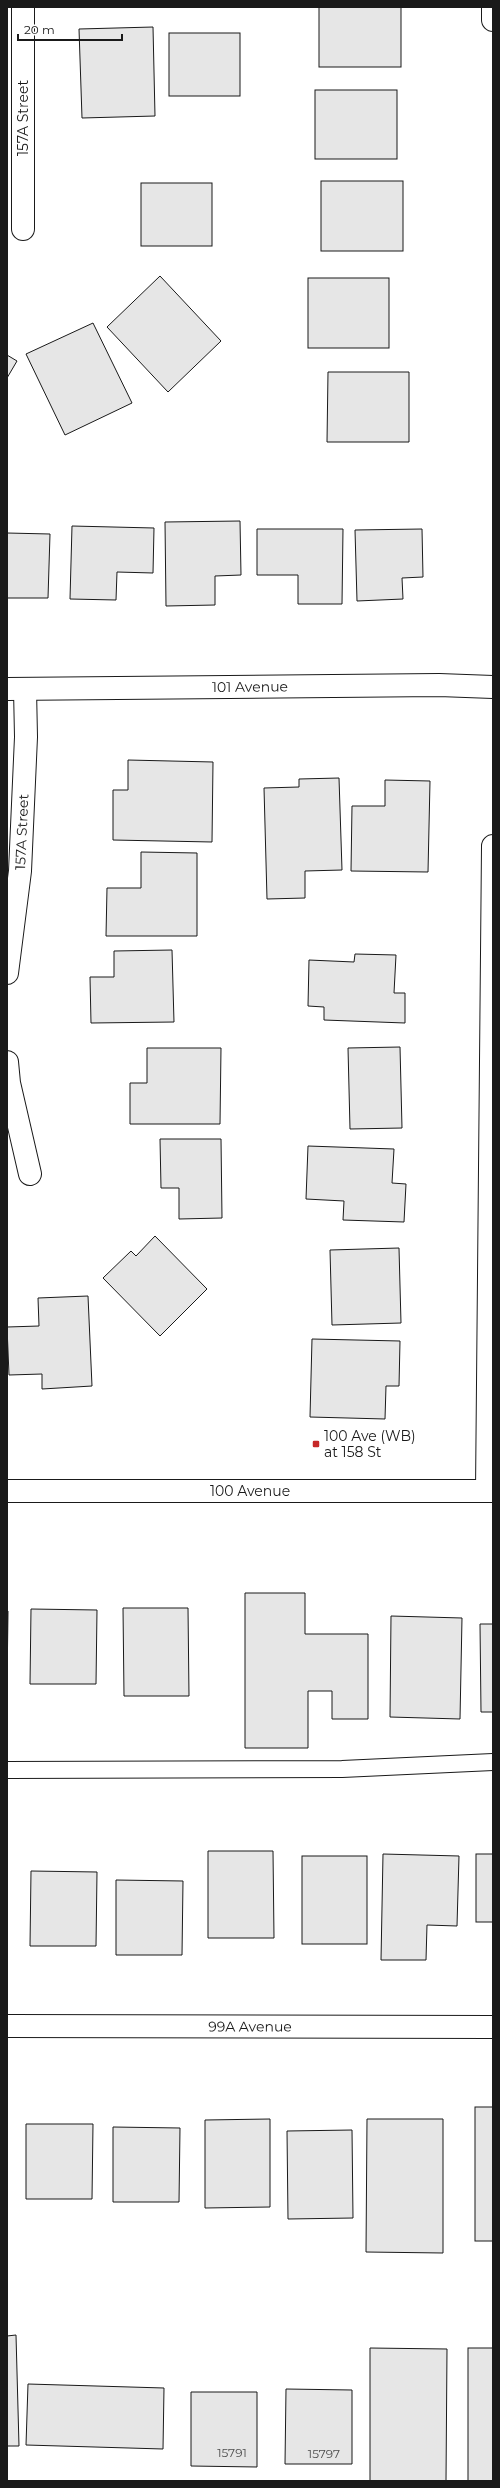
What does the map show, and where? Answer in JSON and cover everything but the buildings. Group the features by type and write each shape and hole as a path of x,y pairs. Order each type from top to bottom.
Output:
{"street":[{"name":"157A Street","path":"23,7 23,229"},
{"path":"493,7 493,20"},
{"name":"101 Avenue","path":"16,689 439,685 493,687"},
{"name":"157A Street","path":"7,973 20,871 26,737 16,689"},
{"path":"490,1491 493,846"},
{"path":"7,1062 9,1084 30,1174"},
{"name":"100 Avenue","path":"7,1491 490,1491"},
{"name":"99A Avenue","path":"7,2026 493,2027"}],"lane":[{"path":"7,1770 342,1769 493,1762"}],"place":[{"name":"100 Ave (WB) at 158 St","path":"316,1444"}]}
